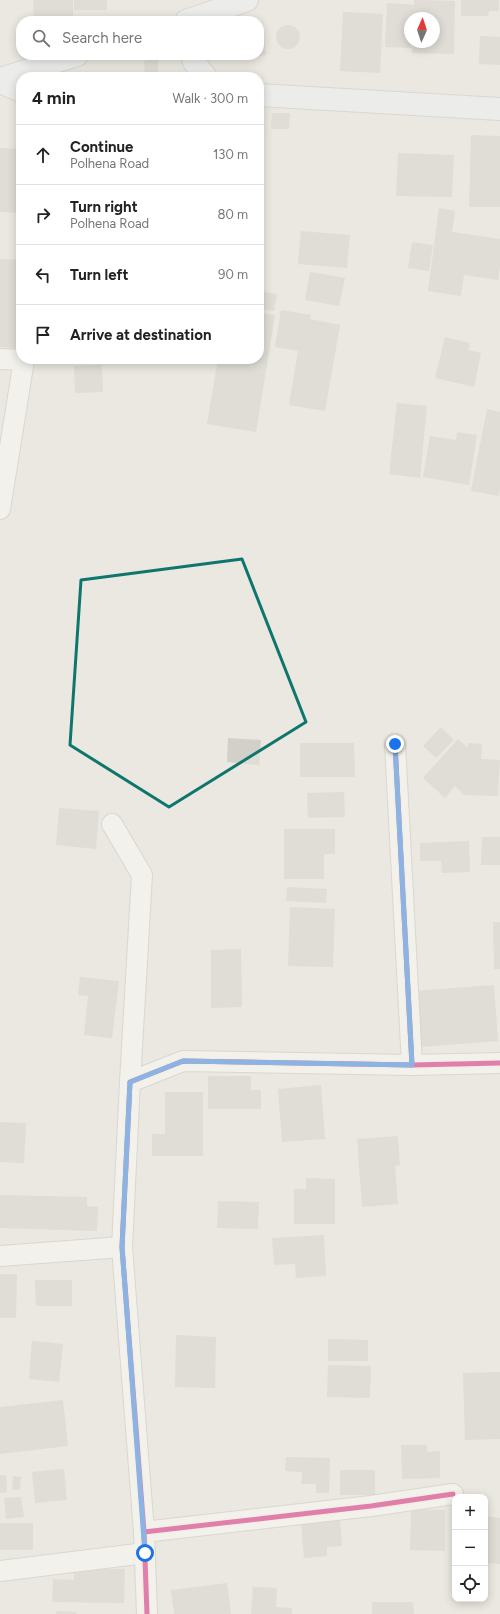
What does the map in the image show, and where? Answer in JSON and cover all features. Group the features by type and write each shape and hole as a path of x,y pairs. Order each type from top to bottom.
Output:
{"highway":[{"path":"202,16 246,0"},
{"path":"27,72 62,60"},
{"path":"193,60 202,72"},
{"path":"0,81 16,76"},
{"path":"0,81 16,89"},
{"path":"264,95 500,109"}],"street":[{"path":"0,359 16,360"},
{"path":"0,509 23,364"},
{"path":"395,744 412,1065"},
{"path":"112,824 142,875 122,1247 144,1532 147,1614"},
{"path":"130,1082 183,1061 412,1065 500,1063"},
{"path":"0,1256 122,1247"},
{"path":"144,1532 371,1506 452,1494"},
{"path":"0,1571 145,1553"}],"highlighted area":[{"path":"242,559 306,722 169,807 70,745 81,580"}],"building":[{"path":"33,0 73,0 73,16 34,16"},
{"path":"74,0 107,0 107,10 74,10"},
{"path":"414,0 455,1 454,54 412,53 412,48 440,48 440,12 404,12 404,48 385,47 387,3 414,5"},
{"path":"461,0 499,0 499,11 489,11 488,16 461,16"},
{"path":"343,12 383,14 380,73 340,71"},
{"path":"288,25 296,29 300,37 296,45 288,49 280,45 276,37 280,29"},
{"path":"480,36 500,37 500,65 479,64"},
{"path":"264,38 266,55 264,55"},
{"path":"158,60 158,72 145,72 144,61"},
{"path":"272,113 290,113 289,129 271,129"},
{"path":"471,135 500,136 500,207 469,207"},
{"path":"0,148 16,149 16,213 0,212"},
{"path":"398,153 454,155 452,197 396,196"},
{"path":"439,208 455,211 452,232 500,239 500,266 498,280 464,275 461,296 428,291"},
{"path":"301,231 350,235 347,268 298,264"},
{"path":"412,242 433,245 429,271 408,268"},
{"path":"0,259 16,260 16,348 0,347"},
{"path":"310,272 345,278 339,306 305,300"},
{"path":"264,292 277,294 274,311 264,310"},
{"path":"281,310 311,315 310,319 340,325 325,411 289,405 298,351 275,347"},
{"path":"264,313 275,315 256,432 207,424 217,364 264,364"},
{"path":"445,337 470,343 468,350 481,353 474,387 435,378"},
{"path":"102,365 103,392 75,393 74,366"},
{"path":"397,403 427,406 420,478 389,474"},
{"path":"487,409 500,412 499,496 471,491"},
{"path":"457,432 477,435 469,485 423,477 430,436 456,440"},
{"path":"441,727 454,740 436,758 423,746"},
{"path":"228,738 261,740 259,765 227,762"},
{"path":"458,739 468,748 468,743 482,744 481,759 500,760 498,796 464,795 455,786 445,798 423,778"},
{"path":"300,743 354,743 355,777 300,777"},
{"path":"344,792 345,817 308,818 307,793"},
{"path":"59,808 99,811 96,849 56,845"},
{"path":"284,829 335,829 335,854 324,854 324,879 284,879"},
{"path":"482,837 500,837 500,865 481,865"},
{"path":"469,841 470,872 442,873 441,861 420,861 420,843"},
{"path":"287,887 327,889 326,903 286,901"},
{"path":"290,907 335,909 333,967 288,966"},
{"path":"493,922 500,922 500,969 494,969"},
{"path":"241,949 242,1007 211,1008 211,950"},
{"path":"80,977 119,981 112,1038 84,1035 88,996 78,995"},
{"path":"494,985 498,1041 420,1047 416,991"},
{"path":"208,1076 251,1076 251,1090 261,1090 261,1109 208,1109"},
{"path":"321,1085 325,1139 282,1142 278,1089"},
{"path":"165,1092 203,1092 203,1156 152,1156 152,1134 165,1134"},
{"path":"0,1122 26,1123 24,1163 0,1162"},
{"path":"398,1136 400,1165 395,1166 398,1204 362,1207 357,1139"},
{"path":"306,1178 335,1179 335,1224 294,1224 294,1189 306,1189"},
{"path":"0,1195 87,1197 87,1206 98,1207 97,1231 0,1228"},
{"path":"218,1201 259,1202 258,1229 217,1228"},
{"path":"324,1235 326,1276 296,1278 295,1264 274,1265 272,1238"},
{"path":"0,1274 17,1274 16,1318 0,1318"},
{"path":"35,1280 72,1280 72,1306 36,1306"},
{"path":"176,1335 216,1337 215,1388 175,1387"},
{"path":"328,1339 368,1340 368,1361 328,1361"},
{"path":"32,1341 63,1344 59,1382 29,1379"},
{"path":"328,1365 371,1366 370,1398 327,1397"},
{"path":"500,1372 500,1439 465,1440 463,1373"},
{"path":"63,1400 68,1446 0,1454 0,1407"},
{"path":"401,1445 427,1445 427,1452 440,1451 440,1478 402,1479"},
{"path":"286,1457 330,1458 329,1493 316,1493 316,1484 301,1484 302,1472 285,1471"},
{"path":"64,1469 67,1500 35,1503 32,1472"},
{"path":"340,1470 375,1470 375,1495 340,1495"},
{"path":"0,1475 6,1475 7,1492 0,1493"},
{"path":"13,1476 21,1477 20,1490 12,1490"},
{"path":"21,1497 24,1517 6,1519 4,1498"},
{"path":"411,1509 445,1510 445,1551 410,1550"},
{"path":"488,1516 500,1518 500,1564 488,1563"},
{"path":"340,1520 342,1546 327,1547 327,1556 304,1558 301,1524"},
{"path":"0,1523 33,1523 33,1550 0,1550"},
{"path":"74,1568 125,1569 124,1603 52,1602 53,1579 74,1580"},
{"path":"227,1583 231,1614 174,1614 171,1590"},
{"path":"253,1587 277,1588 276,1607 292,1608 292,1614 251,1614"},
{"path":"372,1602 413,1602 414,1614 372,1614"},
{"path":"57,1611 77,1612 76,1614 56,1614"}],"cycle path":[{"path":"395,744 412,1065"},
{"path":"147,1614 144,1532 122,1247 130,1082 183,1061 412,1065 500,1063"},
{"path":"144,1532 371,1506 452,1494"}],"route":[{"path":"145,1553 122,1247 130,1082 183,1061 412,1065 395,744"}]}
